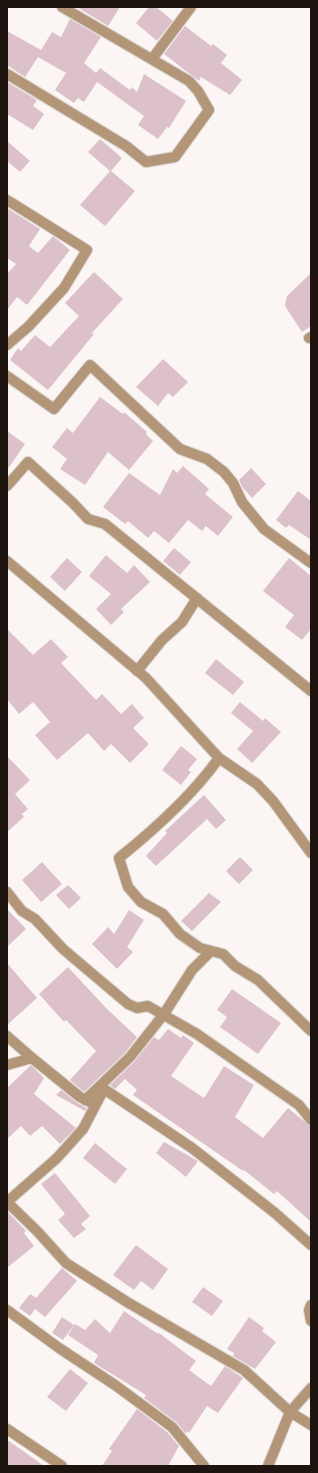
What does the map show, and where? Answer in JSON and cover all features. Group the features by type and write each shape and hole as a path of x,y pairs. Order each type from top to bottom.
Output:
{"street":[{"path":"7,74 126,146 146,162 175,157 209,110 198,91 189,81 62,7"},
{"path":"152,59 191,7"},
{"path":"7,200 87,250 64,288 28,327 7,345"},
{"path":"7,376 54,409 90,365 180,449 207,459 224,472 233,483 242,502 264,530 311,563"},
{"path":"7,486 28,462 73,503 88,519 105,524 311,691"},
{"path":"7,561 146,678 219,758 257,784 273,801 311,853"},
{"path":"137,671 162,640 182,622 197,598"},
{"path":"219,758 210,770 159,824 119,858 128,887 141,902 163,914 180,934 200,948 210,952 223,954 235,966 258,980 311,1030"},
{"path":"7,892 22,911 35,919 63,949 128,1004 138,1008 148,1006 197,1034 299,1105 311,1120"},
{"path":"85,1100 130,1057 164,1014 192,970 210,952"},
{"path":"7,1036 85,1100 92,1103 104,1089"},
{"path":"7,1066 32,1058"},
{"path":"104,1089 83,1129 57,1158 7,1202 37,1231 66,1263 127,1302 244,1370 290,1412 311,1425"},
{"path":"104,1089 192,1148 275,1213 311,1245"},
{"path":"311,1305 309,1310 311,1321"},
{"path":"7,1310 59,1348 115,1385 172,1427 204,1466"},
{"path":"268,1466 290,1412 311,1388"},
{"path":"7,1429 62,1466"}],"building":[{"path":"77,7 120,7 108,26"},
{"path":"149,7 156,7 173,21 157,41 136,23"},
{"path":"70,19 101,37 84,63 96,73 100,68 130,90 132,87 137,92 144,74 186,101 169,128 167,127 158,139 138,125 144,116 97,82 84,102 78,98 74,103 55,90 66,73 38,57 25,77 7,65 7,31 41,50 52,32 61,37"},
{"path":"185,26 211,46 213,44 227,55 221,63 242,80 230,95 201,77 199,81 164,54"},
{"path":"7,82 37,100 33,106 44,114 33,130 7,114"},
{"path":"100,139 122,158 111,171 135,191 105,226 80,205 110,171 88,152"},
{"path":"7,141 30,161 20,172 7,161"},
{"path":"7,208 40,229 29,246 38,253 53,236 70,250 27,305 17,297 7,310 7,274 16,264 7,258"},
{"path":"94,272 123,299 92,333 94,334 48,390 10,360 18,348 21,351 35,335 50,347 79,316 65,303"},
{"path":"311,273 311,326 302,332 285,306 287,296"},
{"path":"163,359 188,382 173,397 168,393 158,406 136,387"},
{"path":"100,397 123,414 124,412 147,432 146,434 153,441 129,470 108,452 85,485 60,469 67,459 52,447 67,428 73,433"},
{"path":"7,431 25,444 7,470"},
{"path":"183,466 209,489 205,494 233,517 218,536 206,526 202,531 188,520 169,543 154,531 148,538 128,521 125,524 103,507 129,473 160,495 173,469 177,473"},
{"path":"251,468 266,484 252,498 243,488 239,480"},
{"path":"298,491 311,501 311,540 289,525 286,528 276,520"},
{"path":"174,548 191,562 180,575 163,561"},
{"path":"106,555 127,573 134,565 150,582 121,609 124,612 111,625 96,609 111,594 89,576"},
{"path":"67,558 82,572 65,591 50,577"},
{"path":"289,558 311,576 311,629 302,640 285,627 294,615 263,591"},
{"path":"7,629 33,655 51,639 68,657 61,663 96,700 102,694 121,714 132,704 144,718 133,728 149,744 130,763 111,744 104,751 88,733 57,760 35,735 50,722 33,702 19,714 7,699"},
{"path":"216,659 244,682 233,695 205,673"},
{"path":"240,702 263,721 265,718 281,732 252,763 237,749 253,731 231,713"},
{"path":"181,746 197,759 188,770 191,772 181,785 162,770"},
{"path":"7,756 30,780 15,794 28,809 22,814 24,817 7,832"},
{"path":"204,795 226,820 216,829 207,819 156,866 146,856 167,833 165,831"},
{"path":"240,857 253,870 239,884 226,871"},
{"path":"42,862 62,884 41,902 22,880"},
{"path":"68,885 81,898 69,909 56,895"},
{"path":"209,893 221,902 192,931 181,921"},
{"path":"7,909 26,929 7,947"},
{"path":"129,910 144,920 127,947 133,952 117,969 92,944 108,927 114,934"},
{"path":"7,963 37,998 7,1025"},
{"path":"68,967 106,1008 137,1037 125,1053 84,1092 70,1080 96,1051 66,1020 64,1022 39,994"},
{"path":"232,989 281,1023 258,1054 220,1027 227,1017 217,1010"},
{"path":"168,1029 181,1038 183,1035 194,1043 171,1076 204,1098 224,1066 254,1085 235,1117 263,1138 288,1108 311,1127 311,1222 277,1191 274,1194 244,1170 243,1171 133,1095 137,1090 125,1079 115,1089 110,1085 134,1062 154,1037 159,1040"},
{"path":"31,1065 44,1078 34,1094 76,1128 60,1144 42,1126 30,1136 21,1126 7,1139 7,1088"},
{"path":"61,1090 76,1102 87,1108 85,1111 56,1095"},
{"path":"164,1142 198,1161 186,1177 156,1153"},
{"path":"95,1143 127,1169 115,1184 83,1158"},
{"path":"55,1173 90,1216 81,1224 86,1229 74,1238 58,1220 65,1214 41,1184"},
{"path":"7,1211 26,1231 24,1233 34,1246 7,1268"},
{"path":"136,1245 168,1269 153,1290 141,1281 134,1290 113,1275"},
{"path":"62,1268 77,1281 45,1317 35,1309 30,1316 19,1308 30,1294 36,1298"},
{"path":"203,1287 223,1301 212,1316 192,1302"},
{"path":"124,1311 158,1334 159,1333 196,1361 189,1370 211,1386 225,1366 243,1378 218,1413 207,1406 189,1433 187,1431 186,1434 176,1422 144,1398 146,1395 94,1363 98,1355 68,1335 75,1324 85,1330 95,1319 110,1333"},
{"path":"62,1317 74,1325 63,1340 52,1333"},
{"path":"249,1317 264,1328 262,1331 276,1342 255,1369 233,1356 234,1353 227,1349"},
{"path":"70,1369 88,1383 66,1411 47,1397"},
{"path":"137,1409 167,1432 179,1446 168,1466 102,1466 112,1451 109,1449"},
{"path":"7,1440 19,1448 44,1466 7,1466"}]}
